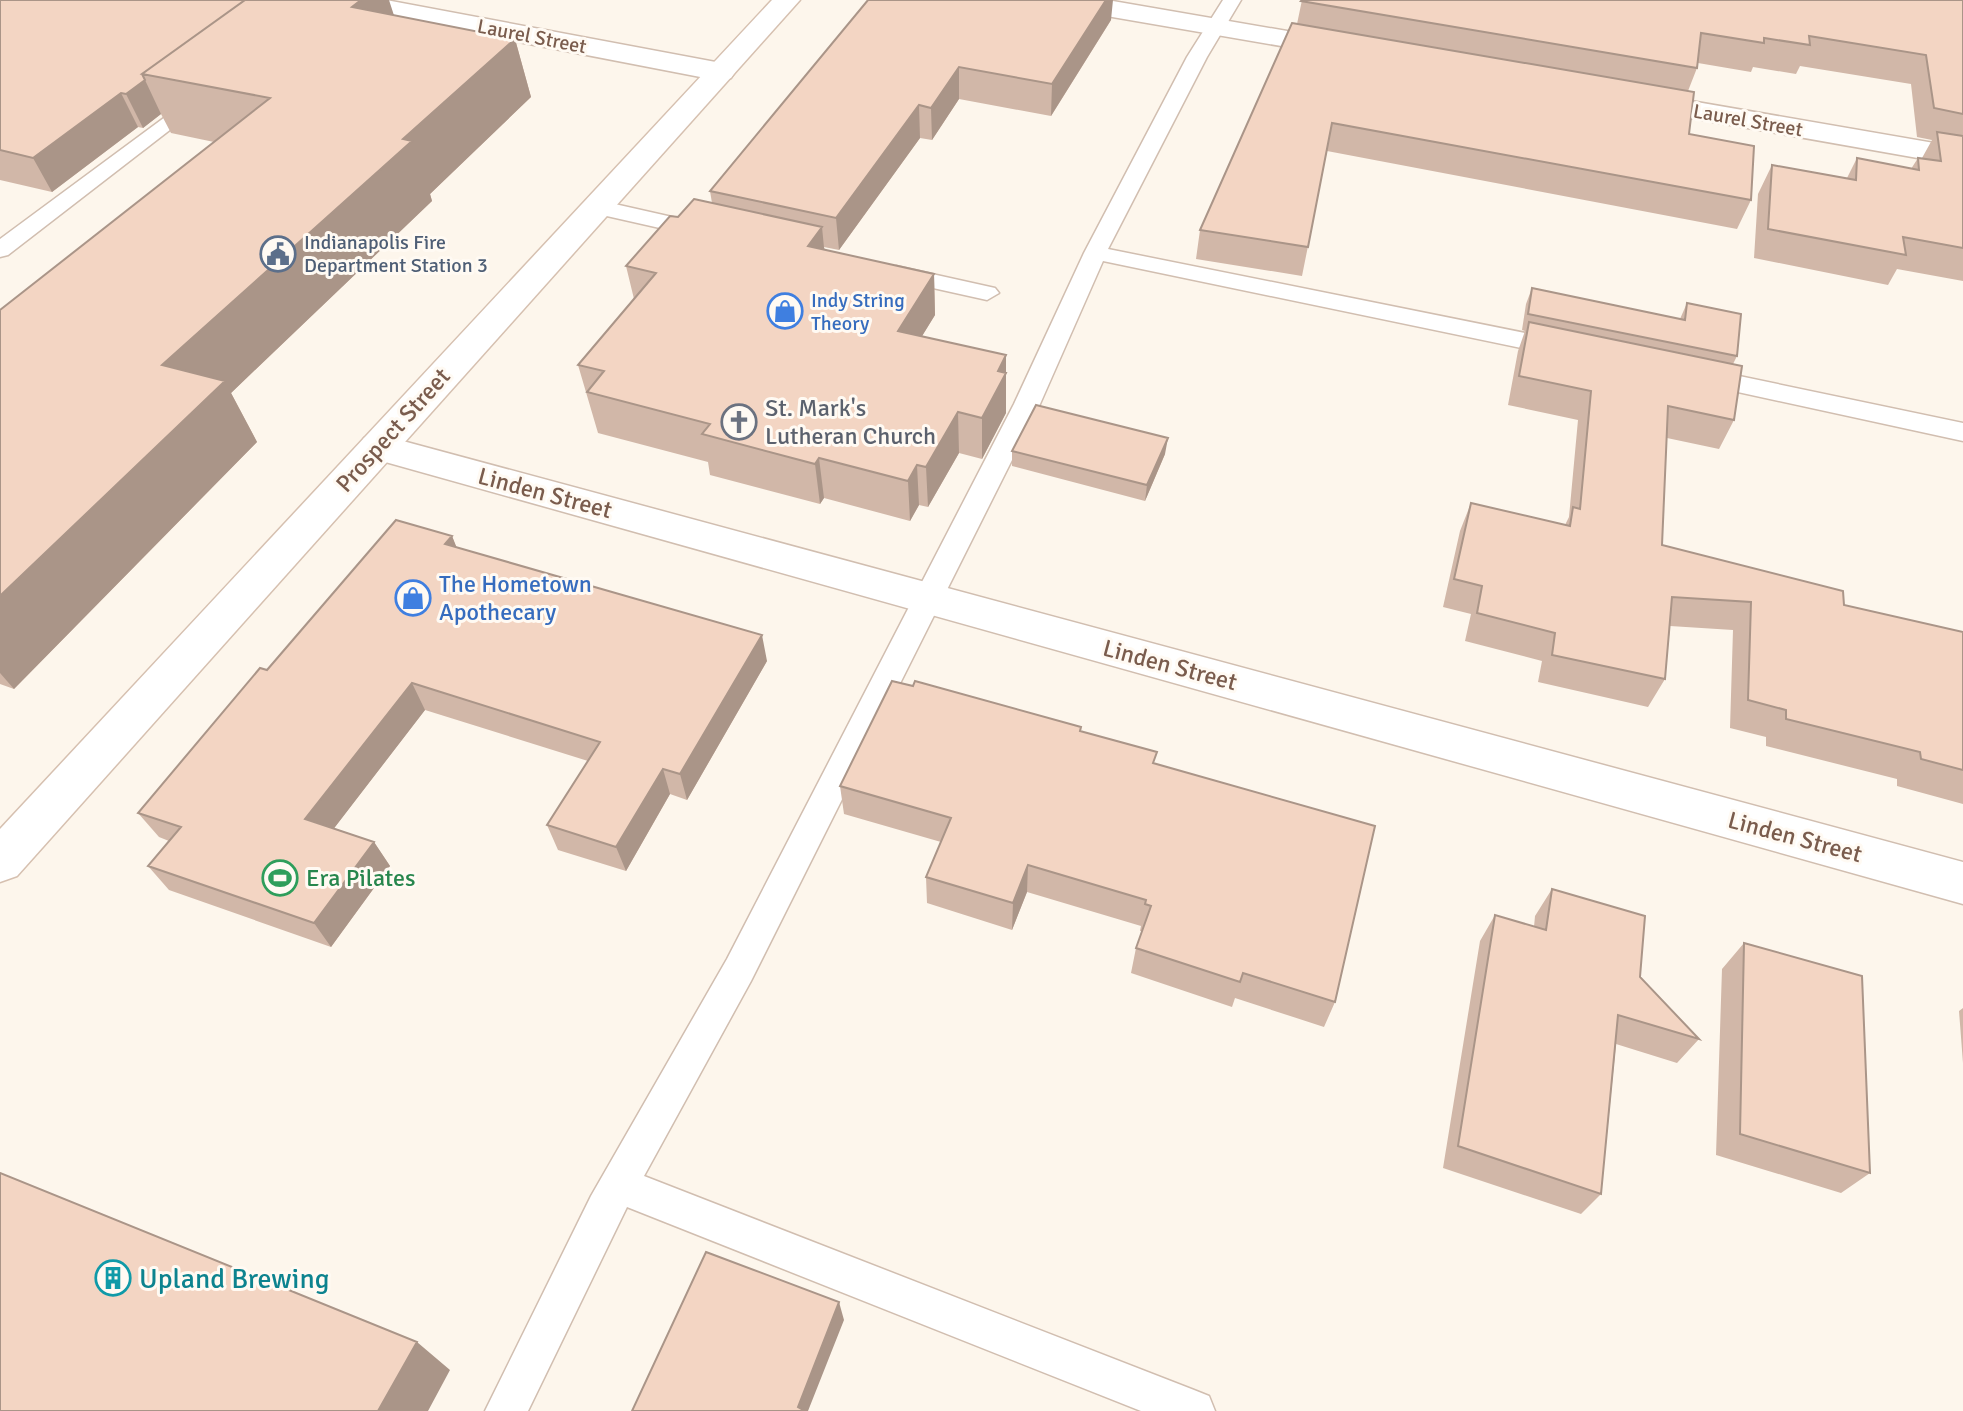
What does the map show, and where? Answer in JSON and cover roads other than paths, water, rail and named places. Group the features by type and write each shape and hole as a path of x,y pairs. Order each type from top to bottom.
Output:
{"street":[{"name":"Prospect Street","path":"0,862 787,0"},
{"path":"1060,0 1374,54"},
{"name":"Laurel Street","path":"331,2 721,72"},
{"name":"Laurel Street","path":"1609,96 1963,157"},
{"name":"Linden Street","path":"377,447 1963,883"}],"lane":[{"path":"506,1411 621,1186 739,970 1027,404 1095,253 1197,57 1232,0"},
{"path":"0,250 215,87"},
{"path":"597,207 729,236"},
{"path":"1095,253 1580,352"},
{"path":"881,269 987,293"},
{"path":"1674,371 1963,432"},
{"path":"621,1186 1194,1411"}],"place":[{"name":"Indianapolis Fire Department Station 3","path":"278,254"},
{"name":"Indy String Theory","path":"785,311"},
{"name":"St. Mark's Lutheran Church","path":"739,422"},
{"name":"The Hometown Apothecary","path":"413,598"},
{"name":"Era Pilates","path":"280,878"},
{"name":"Upland Brewing","path":"113,1278"}]}
